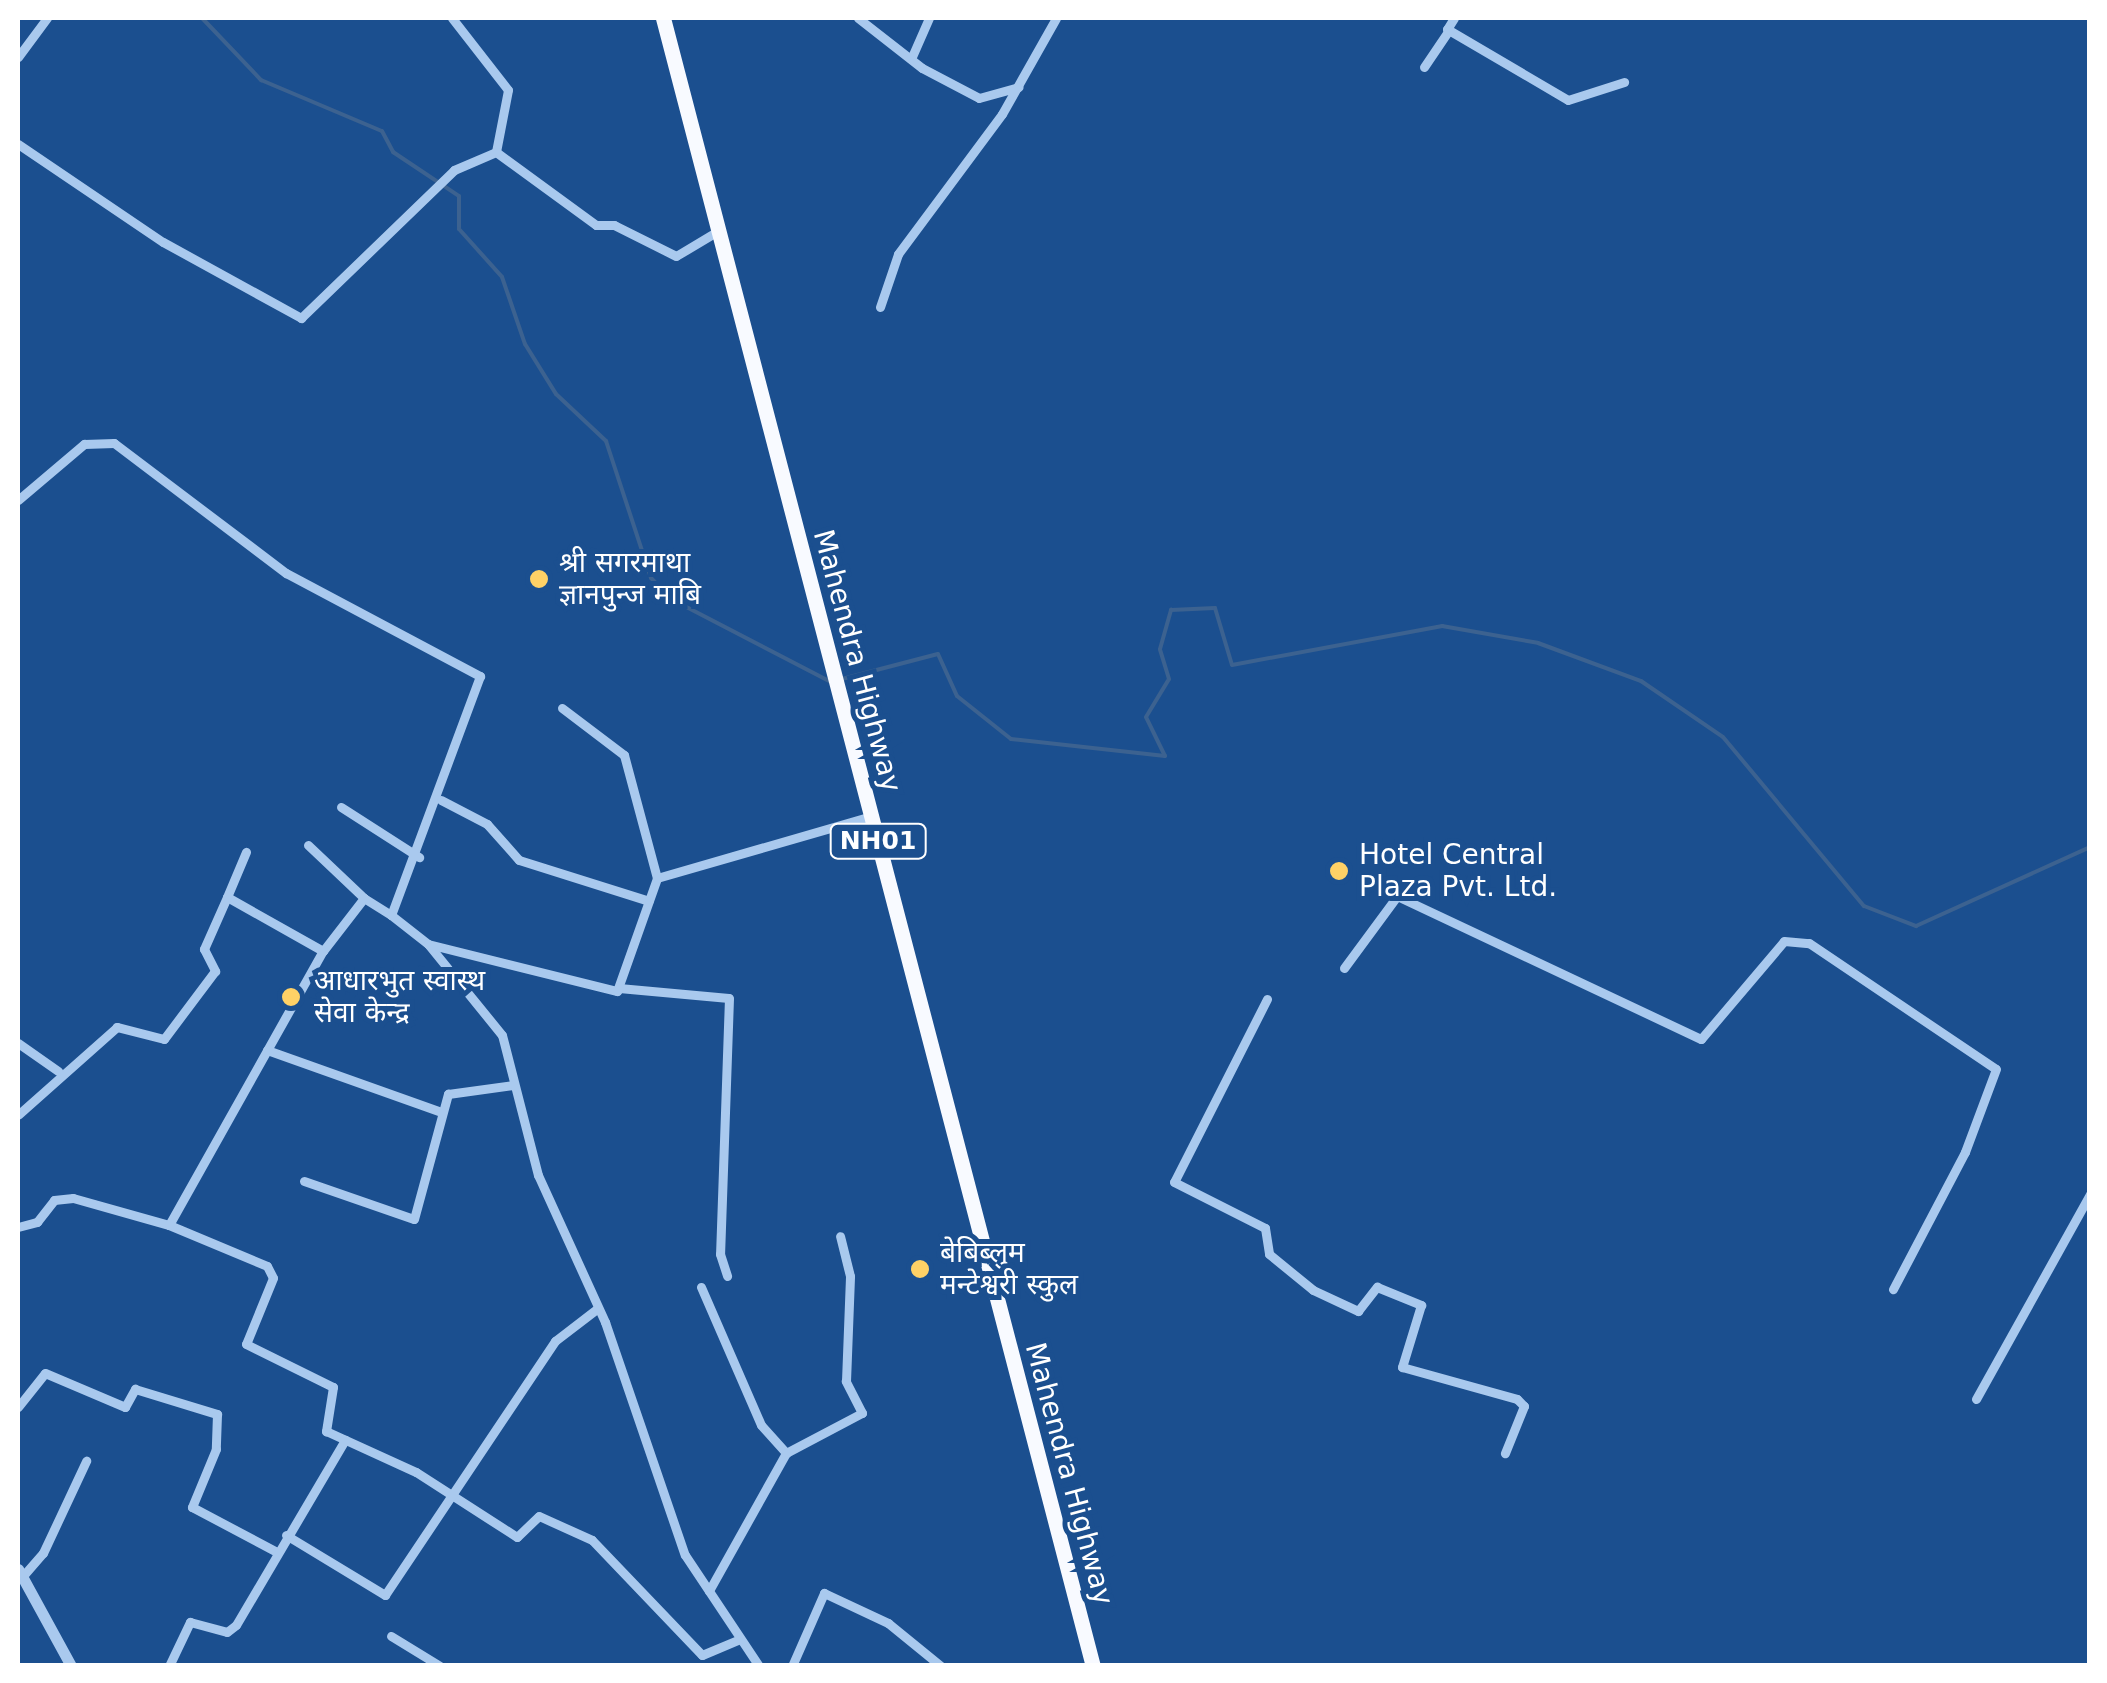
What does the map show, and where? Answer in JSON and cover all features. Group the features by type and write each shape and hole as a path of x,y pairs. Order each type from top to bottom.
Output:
{"highway":[{"name":"Mahendra Highway","path":"661,18 1093,1666"}],"street":[{"path":"18,57 47,18"},
{"path":"858,18 910,59 979,98 1019,87"},
{"path":"910,59 929,18"},
{"path":"880,307 898,254 1019,87 1056,18"},
{"path":"1424,67 1454,18"},
{"path":"458,20 508,90 496,152"},
{"path":"1448,30 1568,100 1624,82"},
{"path":"18,144 163,242 301,318 454,170 496,152"},
{"path":"496,152 596,225 614,225 676,256 719,230"},
{"path":"18,500 84,444 114,443 286,573 480,676 441,800 391,915"},
{"path":"562,708 624,754 657,878 618,988"},
{"path":"441,800 487,824 520,860 649,901"},
{"path":"341,807 419,857"},
{"path":"657,878 872,816"},
{"path":"308,845 364,898 428,944 502,1034 538,1175 598,1308 686,1556 759,1666"},
{"path":"18,1115 58,1071 116,1027 164,1040 215,971 204,949 246,852"},
{"path":"1344,968 1397,896 1700,1039 1784,941 1809,943 1996,1069 1965,1152 1893,1289"},
{"path":"227,897 323,950"},
{"path":"170,1225 323,950 364,898"},
{"path":"428,944 618,988 729,998 720,1254 727,1276"},
{"path":"1267,999 1174,1182 1265,1228 1269,1254 1313,1290 1358,1311 1377,1288 1421,1305 1402,1367 1524,1406 1505,1453"},
{"path":"18,1042 58,1071"},
{"path":"267,1050 440,1112"},
{"path":"304,1182 414,1219 440,1112 452,1090 514,1085"},
{"path":"1976,1399 2090,1194"},
{"path":"18,1228 37,1222 54,1200 73,1198 170,1225 266,1266 273,1278 246,1344 333,1388 326,1431 453,1498 517,1537 538,1516 592,1540 702,1655 740,1639"},
{"path":"709,1591 786,1453 862,1413 846,1381 850,1276 840,1236"},
{"path":"701,1287 761,1424 786,1453"},
{"path":"286,1535 385,1595 555,1341 598,1308"},
{"path":"18,1407 44,1373 125,1408 135,1389 217,1414 216,1449 192,1507 277,1552"},
{"path":"169,1666 190,1622 227,1632 236,1625 345,1440"},
{"path":"72,1666 20,1574 44,1553 86,1461"},
{"path":"792,1666 824,1592 888,1623 942,1666"},
{"path":"391,1636 440,1666"}],"waterway":[{"path":"202,18 261,80 382,131 393,152 459,196 459,229 502,277 525,344 556,394 606,441 651,578 671,599 829,681"},
{"path":"842,679 938,654 957,696 1011,739 1165,756 1146,717 1169,679 1160,649 1171,610 1215,608 1232,665 1442,626 1538,643 1641,681 1723,737 1864,906 1916,926 2090,847"}],"place":[{"name":"श्री सगरमाथा ज्ञानपुन्ज माबि","path":"539,579"},
{"name":"Hotel Central Plaza Pvt. Ltd.","path":"1339,871"},
{"name":"आधारभुत स्वास्थ सेवा केन्द्र","path":"291,997"},
{"name":"बेबिब्लुम मन्टेश्वरी स्कुल","path":"920,1269"}]}
